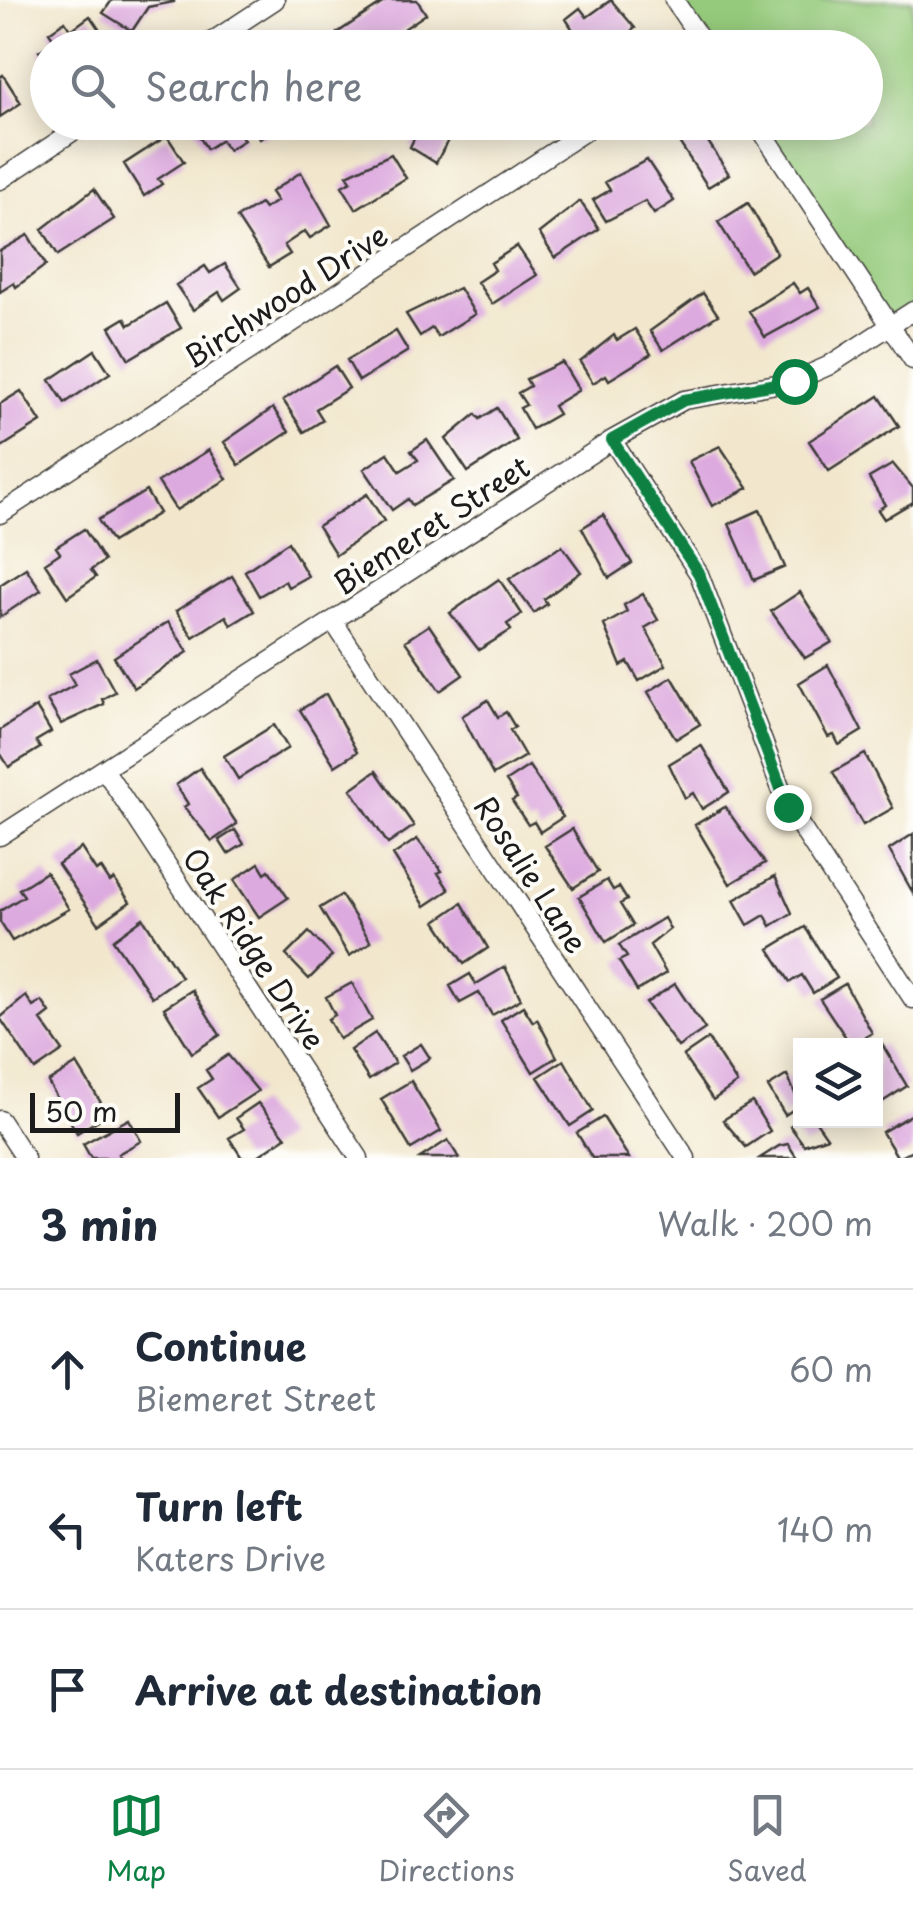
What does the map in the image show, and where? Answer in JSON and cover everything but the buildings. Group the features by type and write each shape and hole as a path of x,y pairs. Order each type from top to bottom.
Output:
{"street":[{"path":"229,30 275,0"},
{"path":"674,0 694,30"},
{"path":"0,180 60,140"},
{"name":"Birchwood Drive","path":"0,514 571,140"},
{"path":"768,140 913,360"},
{"name":"Biemeret Street","path":"0,836 612,440 684,400 794,381 828,366 913,311"},
{"path":"612,440 699,574 788,807 913,999"},
{"name":"Rosalie Lane","path":"332,621 686,1158"},
{"name":"Oak Ridge Drive","path":"104,769 359,1158"},
{"path":"0,1120 24,1158"}],"green space":[{"path":"674,0 913,0 913,311 891,326 767,140 883,140 883,30 694,30"}],"route":[{"path":"788,807 699,574 612,440 684,400 794,381"}]}
